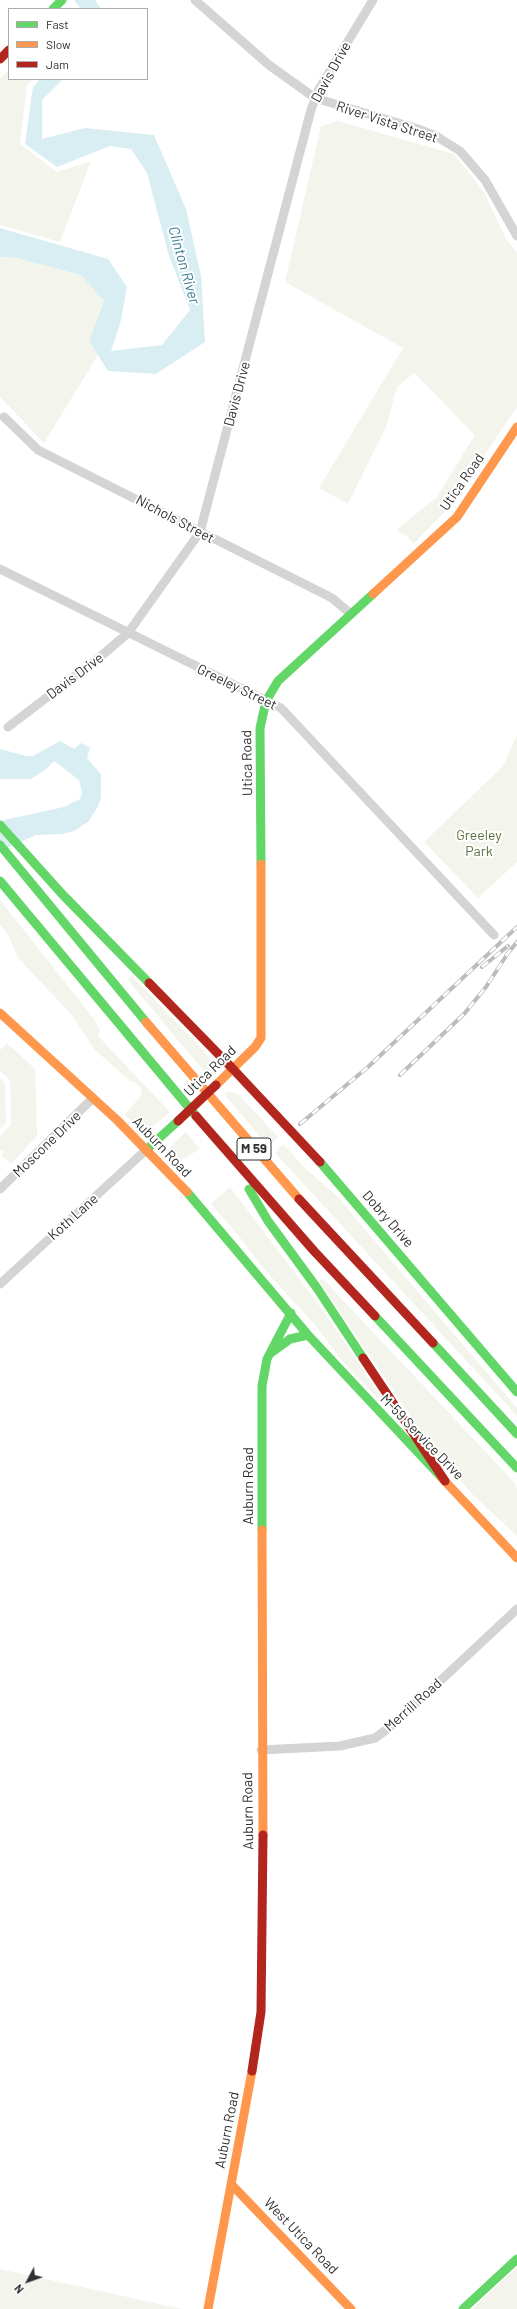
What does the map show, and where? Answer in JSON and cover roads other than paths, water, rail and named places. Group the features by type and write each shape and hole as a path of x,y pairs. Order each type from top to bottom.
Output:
{"main road":[{"path":"0,59 8,51"},
{"name":"Utica Road","path":"146,1150 178,1122 233,1069 258,1042 262,1032 260,728 266,701 278,681 457,516 517,427"},
{"name":"Dobry Drive","path":"0,825 74,906 314,1154 517,1392"},
{"name":"M 59","path":"2,848 190,1075 272,1170 517,1434"},
{"name":"M 59","path":"0,881 231,1158 517,1468"},
{"name":"Auburn Road","path":"0,1012 93,1098 146,1150 224,1234 308,1335"},
{"path":"231,1158 268,1221 317,1288 427,1451 445,1481"},
{"name":"Auburn Road","path":"208,2309 250,2085 261,2012 263,1941 261,1405 263,1373 270,1354 291,1314"},
{"path":"270,1354 290,1339 308,1335"},
{"name":"M-59 Service Drive","path":"308,1335 517,1558"},
{"name":"West Utica Road","path":"231,2184 351,2309"},
{"path":"463,2309 517,2259"}],"street":[{"name":"River Vista Street","path":"195,0 269,64 315,98 418,130 450,144 460,151 481,174 517,236"},
{"name":"Davis Drive","path":"8,727 100,657 128,633 200,532 315,98 373,0"},
{"name":"Nichols Street","path":"4,417 38,450 332,598 351,614"},
{"name":"Greeley Street","path":"0,569 266,701 285,712 494,935"},
{"name":"Moscone Drive","path":"0,1189 93,1098"},
{"name":"Koth Lane","path":"0,1284 146,1150"},
{"name":"Merrill Road","path":"262,1750 340,1746 375,1738 393,1725 517,1609"}],"water":[{"path":"74,0 95,0 100,8 80,8"},
{"name":"Clinton River","path":"39,80 62,80 42,100 42,139 85,128 154,135 186,209 201,276 205,342 156,374 108,371 89,341 104,301 81,275 17,258 0,257 0,228 108,259 127,287 120,324 111,351 162,345 190,310 169,256 147,173 131,149 110,146 57,167 25,144 33,87"},
{"path":"60,741 74,749 81,743 90,748 87,758 101,774 101,798 97,808 88,822 74,831 62,834 36,835 0,851 0,821 64,807 80,799 82,792 79,780 54,761 45,770 31,779 0,779 0,749 26,756 33,756"}],"railway":[{"path":"300,1124 368,1067 517,927"},
{"path":"400,1075 464,1014 486,987 517,942"},
{"path":"482,967 508,946"}],"park label":[{"name":"Greeley Park","path":"479,844"}]}
